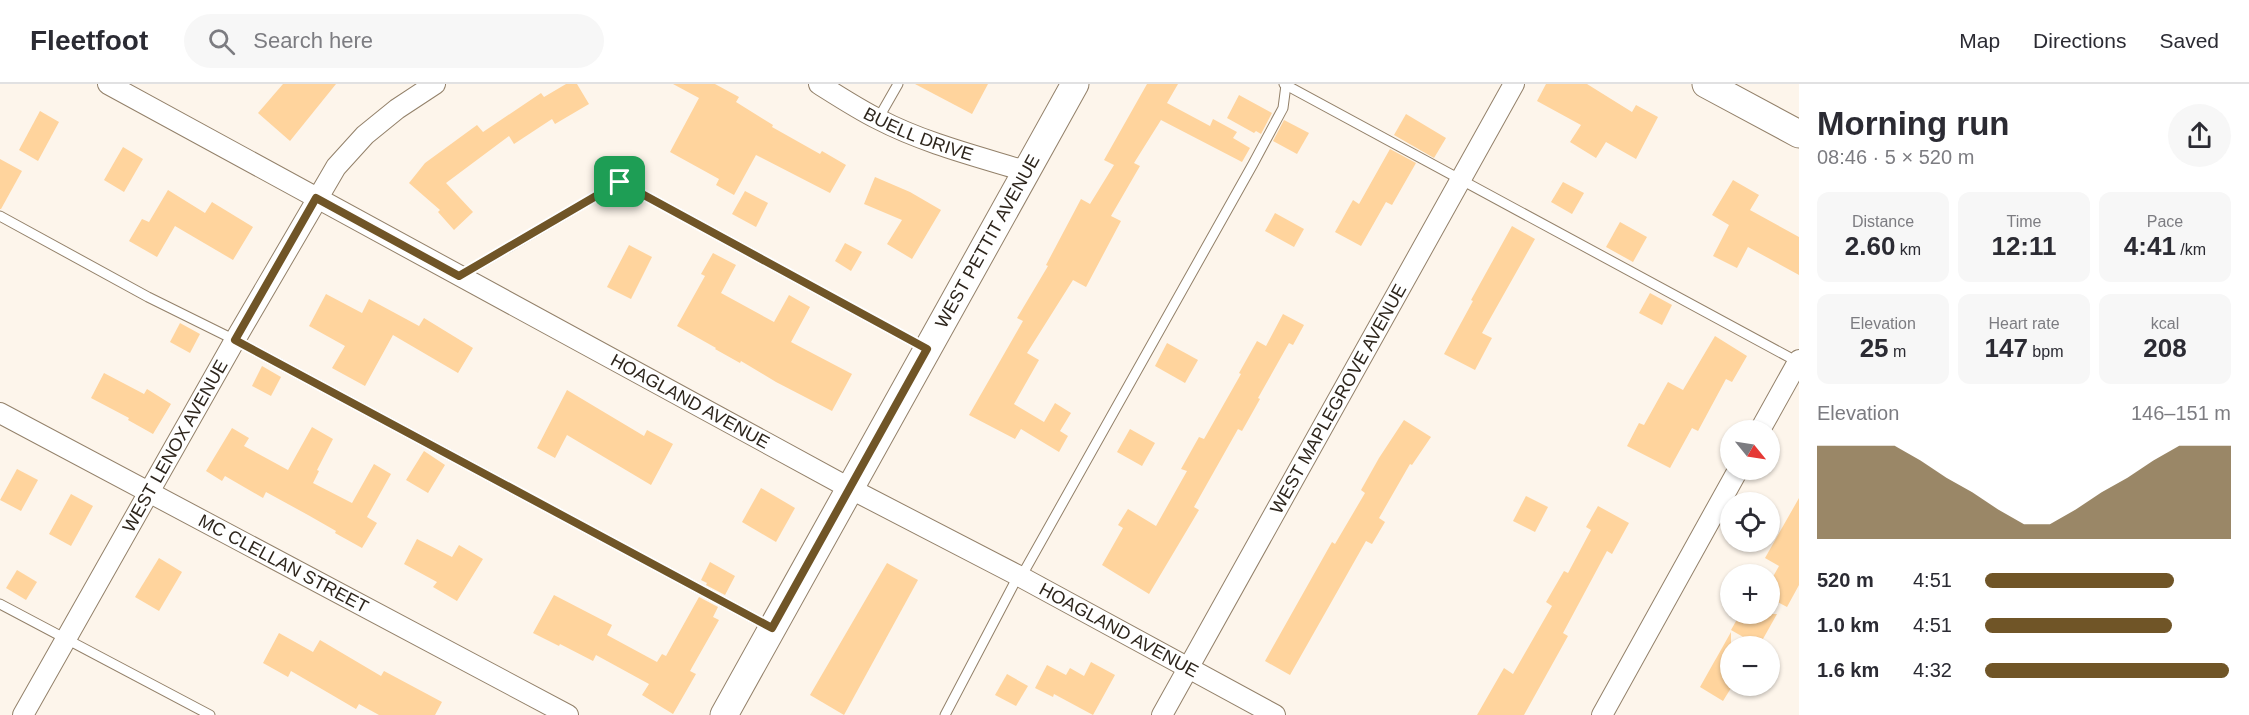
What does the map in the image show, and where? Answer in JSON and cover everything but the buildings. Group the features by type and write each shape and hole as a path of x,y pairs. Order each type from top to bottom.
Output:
{"street":[{"name":"HOAGLAND AVENUE","path":"108,84 850,489 1021,577 1275,715"},
{"name":"WEST LENOX AVENUE","path":"23,715 316,198 336,167 365,135 397,109 435,84"},
{"name":"BUELL DRIVE","path":"819,84 878,119 948,147 1025,171"},
{"name":"WEST PETTIT AVENUE","path":"724,715 1075,84"},
{"name":"WEST MAPLEGROVE AVENUE","path":"1162,715 1514,84"},
{"path":"1706,84 1799,134"},
{"path":"1766,420 1798,361"},
{"name":"MC CLELLAN STREET","path":"0,413 568,715"},
{"path":"1602,715 1732,480"}],"lane":[{"path":"878,119 898,84"},
{"path":"945,715 1018,580 1017,578 1021,577 1283,108 1285,85 1798,361"},
{"path":"459,276 620,182 927,349"},
{"path":"0,216 772,628"},
{"path":"0,604 210,715"}],"route":[{"path":"620,182 927,349 772,628 235,340 316,198 459,276 620,182"}]}
